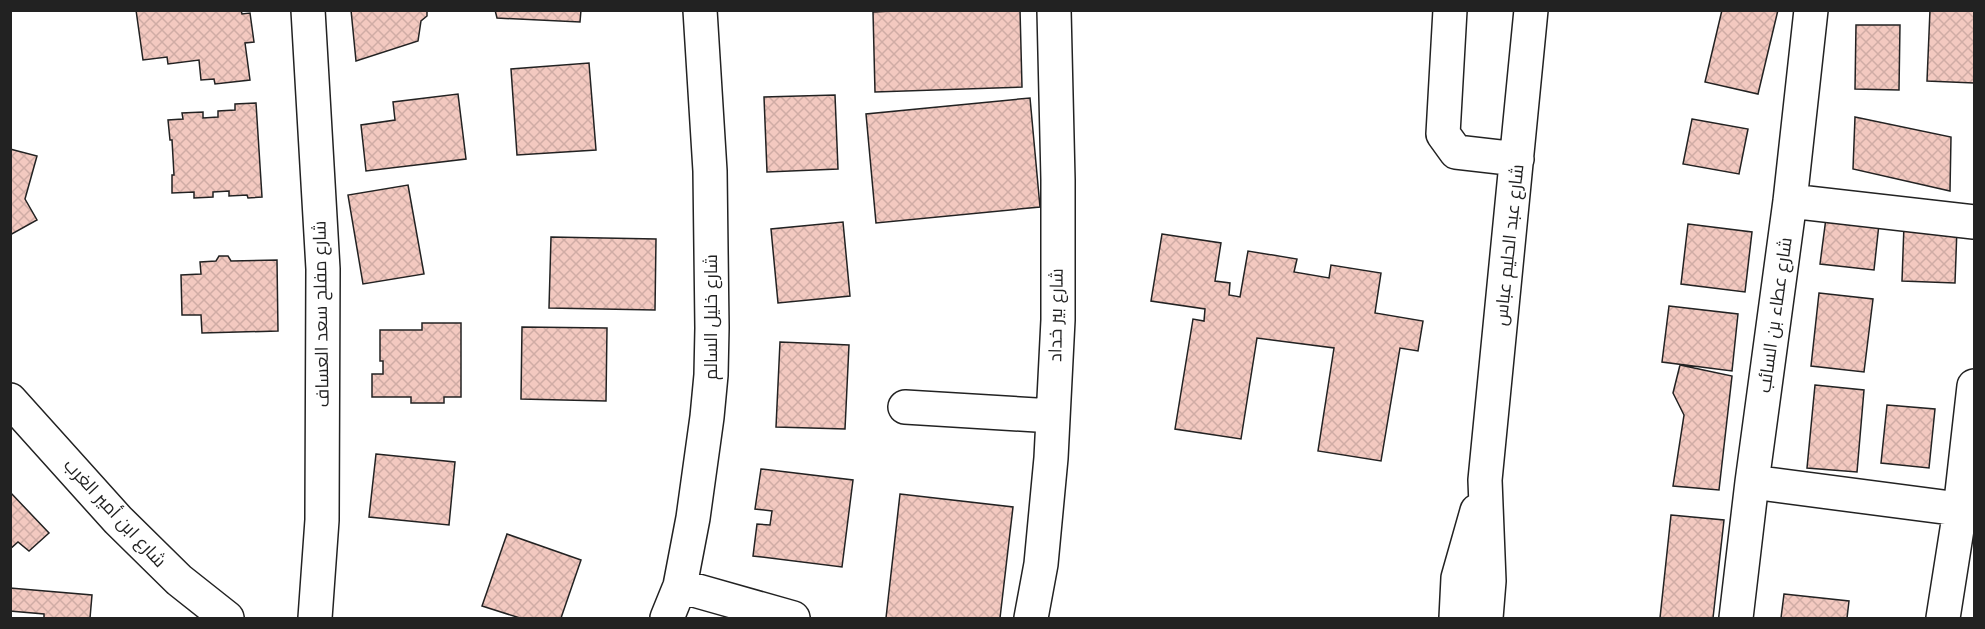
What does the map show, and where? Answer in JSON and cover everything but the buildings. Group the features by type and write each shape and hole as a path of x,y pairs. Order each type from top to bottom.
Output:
{"street":[{"name":"شارع مفلح سعد العساف","path":"308,10 323,269 322,520 315,618"},
{"name":"شارع خليل السالم","path":"667,618 680,586 693,518 711,375 710,171 700,10"},
{"name":"شارع بير خداد","path":"1030,618 1041,564 1058,320 1054,10"},
{"path":"1450,10 1443,134 1455,152 1517,159"},
{"name":"شارع عبد الحليم عباس","path":"1486,618 1489,581 1485,480 1531,10"},
{"name":"شارع عطاء بن السائب","path":"1736,618 1790,201 1811,10"},
{"path":"1790,201 1974,222"},
{"path":"1943,618 1967,511 1974,386"},
{"name":"شارع ابن أمير الغرب","path":"10,400 118,520 179,580 227,618"},
{"path":"906,407 1053,416"},
{"name":"شارع عبد الحليم عباس","path":"1456,618 1458,578 1485,480"},
{"path":"1752,482 1967,511"},
{"path":"680,586 793,618"}]}
